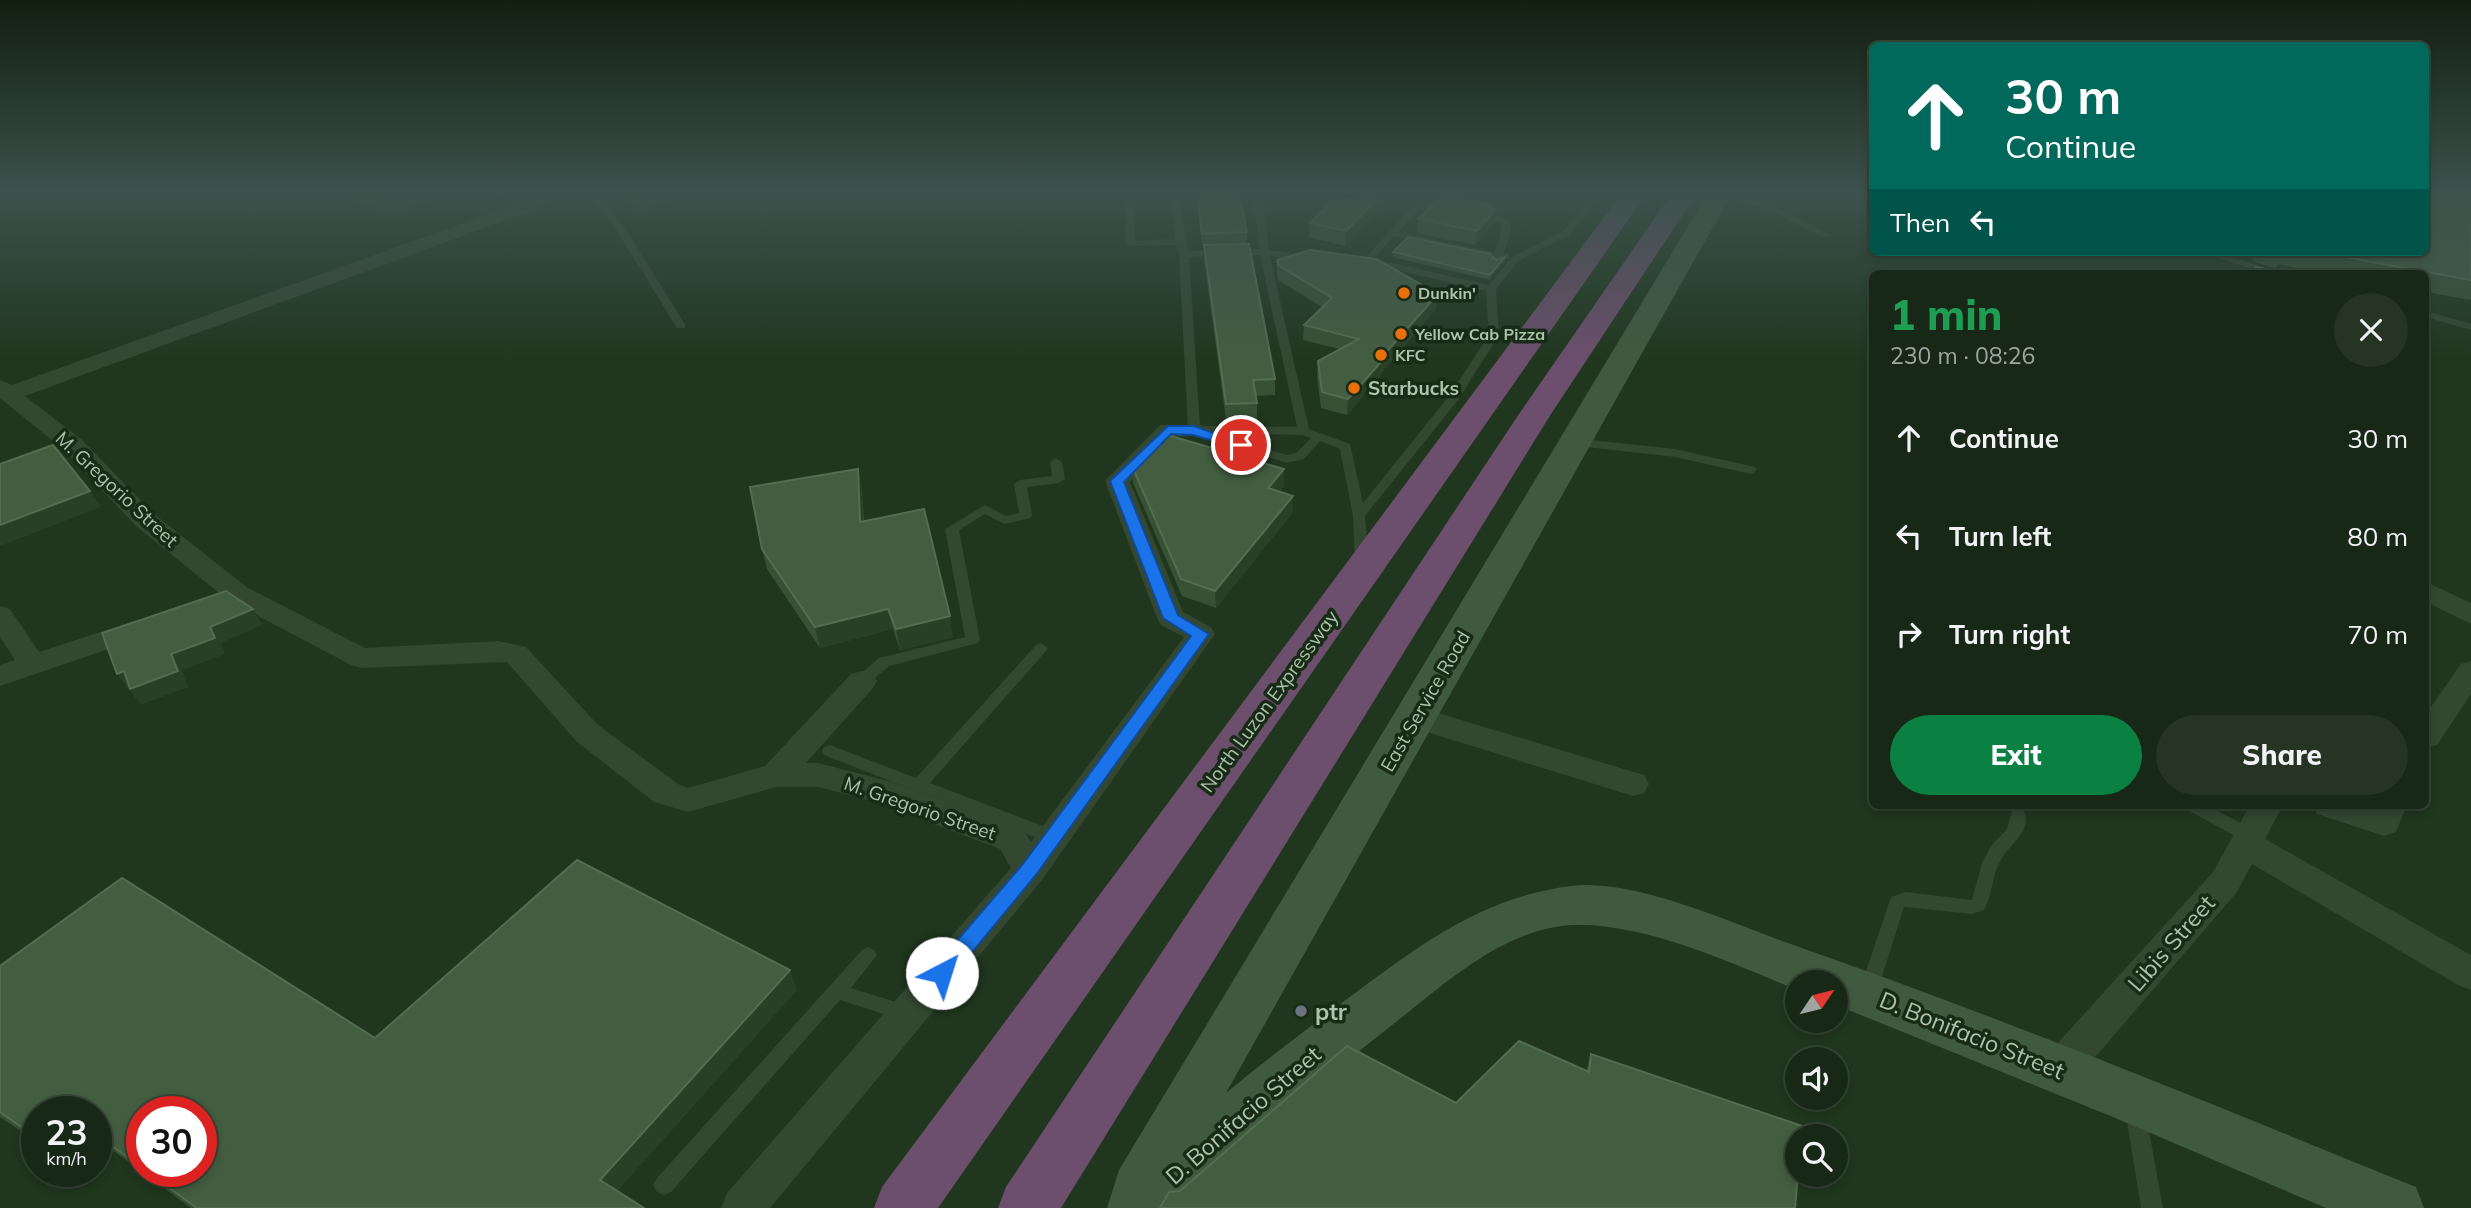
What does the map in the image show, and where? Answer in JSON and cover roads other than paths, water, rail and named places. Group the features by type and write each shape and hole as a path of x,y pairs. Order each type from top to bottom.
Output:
{"highway":[{"name":"North Luzon Expressway","path":"903,1208 1594,249"},
{"path":"1027,1208 1528,426 1665,249"}],"street":[{"path":"5,390 405,249"},
{"name":"East Service Road","path":"1129,1208 1573,442 1678,249"},
{"name":"M. Gregorio Street","path":"5,390 60,449 145,520 225,598 361,658 498,651 516,654 587,733 666,793 688,800 776,775 818,775 912,792 1012,840 1030,870"},
{"path":"742,1208 1030,870 1201,634 1171,618 1117,481 1168,430 1194,430"},
{"path":"2429,593 2471,615"},
{"path":"0,615 33,665"},
{"path":"0,676 162,621"},
{"path":"2429,733 2471,671"},
{"path":"776,775 862,681"},
{"path":"1415,717 1633,784"},
{"path":"2341,809 2384,823 2390,809"},
{"path":"2254,828 2471,974"},
{"name":"Libis Street","path":"2059,1070 2225,883 2254,828"},
{"name":"D. Bonifacio Street","path":"1136,1208 1291,1072 1454,948 1516,917 1574,905 1644,912 1867,993 2133,1099 2395,1208"}],"lane":[{"path":"633,249 681,326"},
{"path":"1182,249 1194,430"},
{"path":"1210,249 1264,252 1324,261"},
{"path":"1376,249 1364,262 1406,265 1476,281 1491,289"},
{"path":"1462,249 1515,259"},
{"path":"1497,257 1499,249"},
{"path":"1359,516 1454,398 1494,335 1491,289 1515,259 1534,249"},
{"path":"1264,252 1304,431"},
{"path":"2217,256 2267,270"},
{"path":"2429,315 2471,327"},
{"path":"1194,430 1304,431 1346,447 1359,516 1362,572"},
{"path":"1194,430 1287,459 1300,456 1318,437"},
{"path":"1573,442 1675,453 1751,470"},
{"path":"862,681 884,662 973,640 952,529 985,509 1004,520 1027,515 1020,484 1059,480 1055,462"},
{"path":"912,792 1041,648"},
{"path":"830,751 912,792 1037,831"},
{"path":"2203,809 2254,828"},
{"path":"1867,993 1898,902 1906,899 1972,907 1978,905 1993,856 2017,828 2018,815"},
{"path":"664,1185 868,955"},
{"path":"836,991 907,1014"},
{"path":"2133,1099 2152,1208"}],"place":[{"name":"Dunkin'","path":"1404,293"},
{"name":"Yellow Cab Pizza","path":"1401,334"},
{"name":"KFC","path":"1381,355"},
{"name":"Starbucks","path":"1354,388"},
{"name":"ptr","path":"1301,1011"}]}
